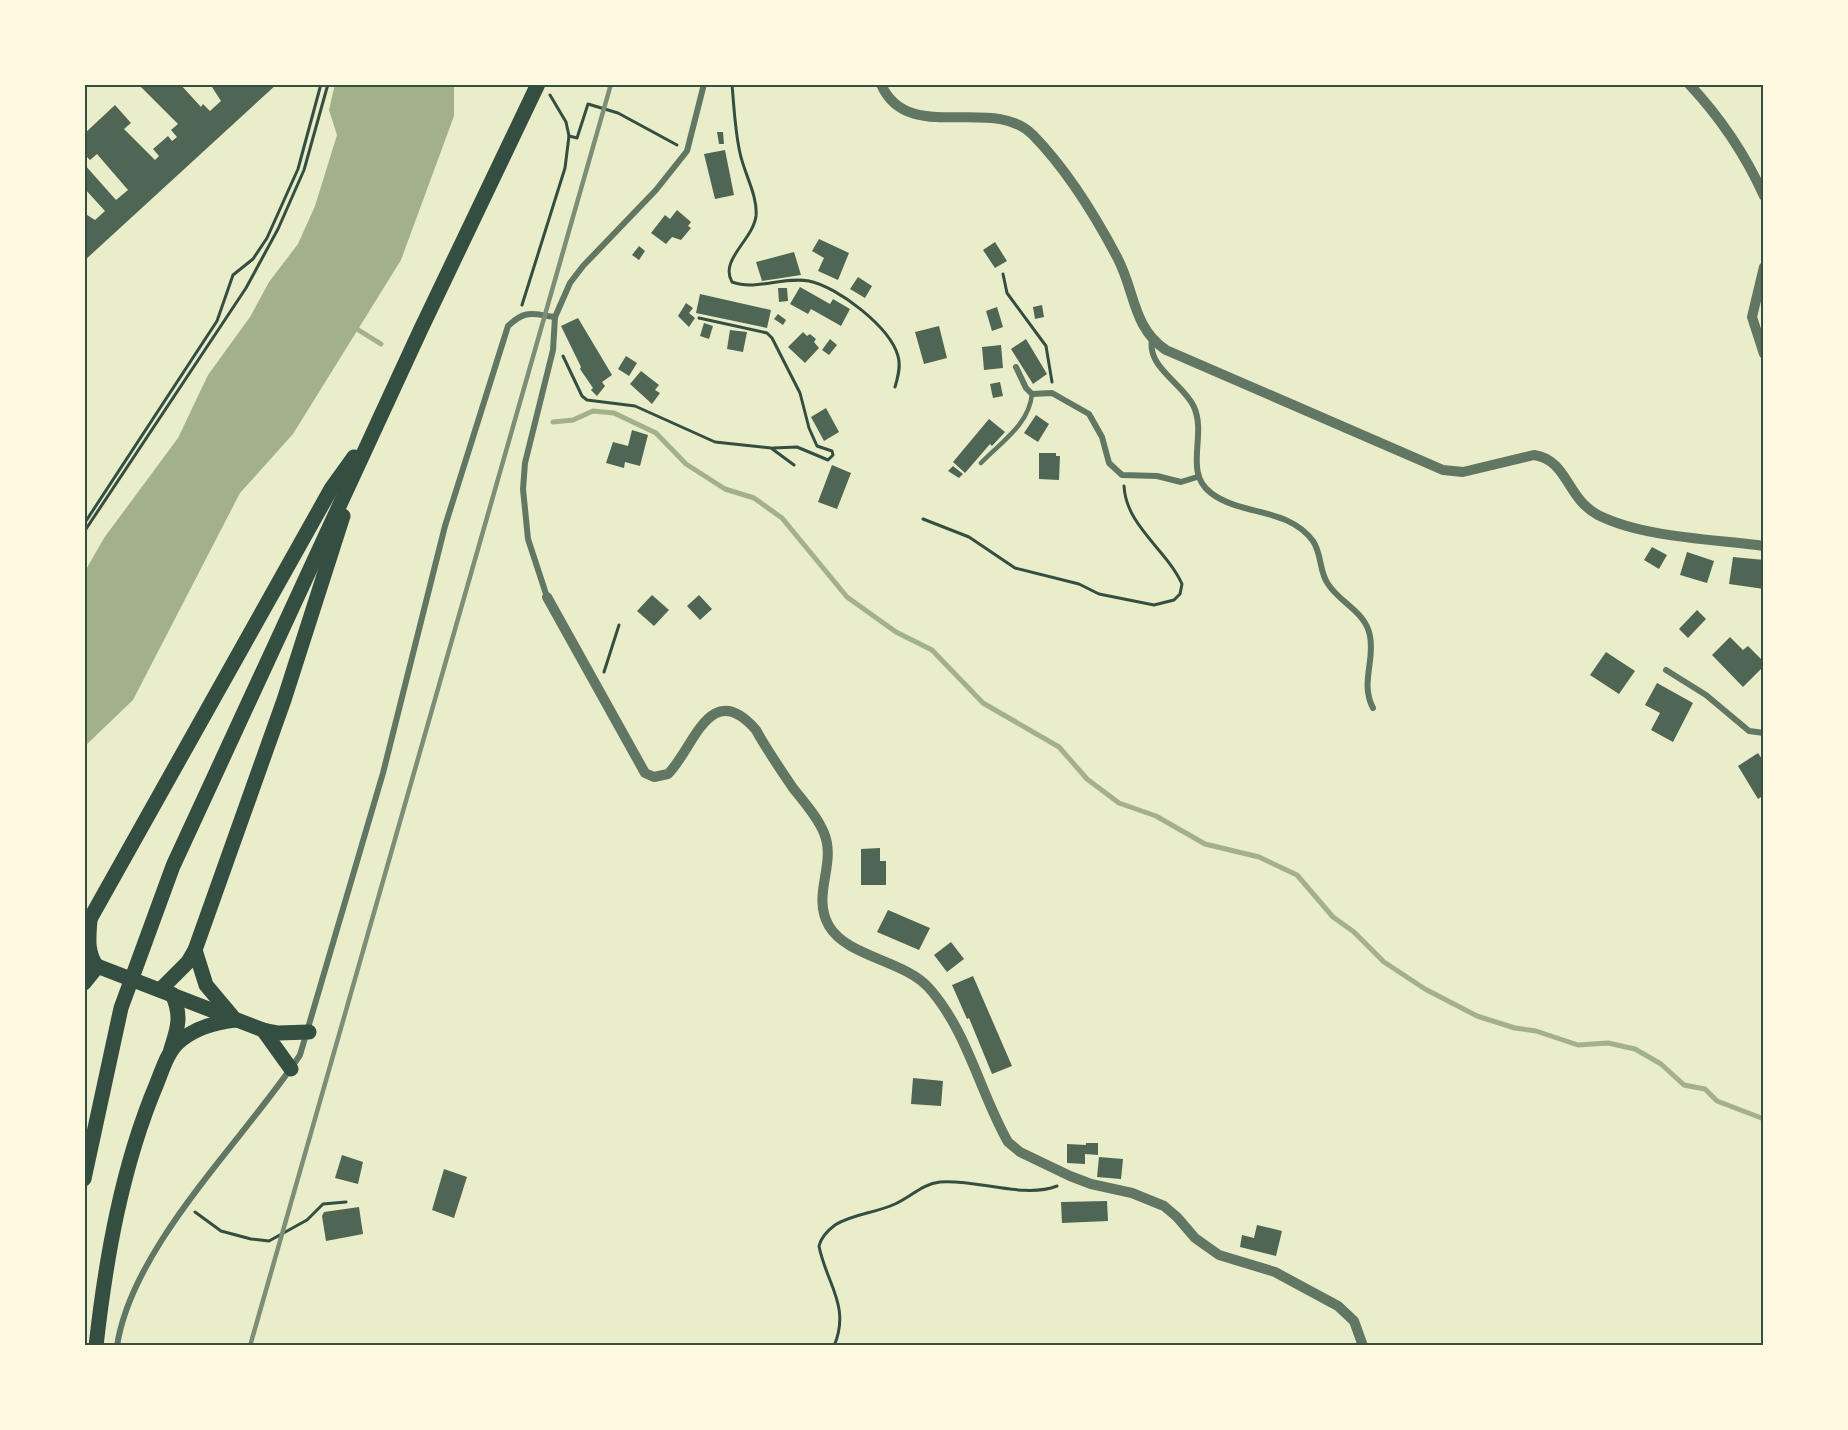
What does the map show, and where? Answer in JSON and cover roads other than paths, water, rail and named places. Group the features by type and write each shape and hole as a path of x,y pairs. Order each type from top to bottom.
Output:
{"main road":[{"path":"84,1179 121,1008 164,888 352,478 522,118 541,86"},
{"path":"309,1032 278,1033 263,1030 97,967 89,956 87,921 326,499 380,420"},
{"path":"162,991 188,962 195,950 284,700 337,537 352,478"},
{"path":"195,950 206,985 236,1020"},
{"path":"84,983 97,967"},
{"path":"96,1346 100,1304 121,1192 140,1124 169,1055 180,1020 178,1009 162,991"},
{"path":"169,1055 180,1040 197,1030 216,1023 236,1020"},
{"path":"263,1030 291,1069"}],"street":[{"path":"704,84 687,151 656,190 583,266 570,283 555,317 553,351 525,464 523,489 528,539 547,597 645,773 662,778 675,767 686,746 710,716 722,711 735,712 745,718 811,810 825,834 828,858 821,894 830,926 840,938 905,969 930,989 968,1053 1008,1142 1020,1152 1070,1176 1091,1184 1132,1193 1164,1206 1207,1248 1219,1255 1275,1272 1338,1306 1354,1321 1363,1346"},
{"path":"881,84 892,102 908,111 932,117 1002,119 1016,123 1030,132 1065,171 1113,250 1128,283 1143,329 1152,340 1166,350 1443,470 1463,472 1534,455 1544,457 1553,461 1584,506 1619,525 1764,546"},
{"path":"1689,84 1705,101 1737,146 1762,188"},
{"path":"1764,267 1752,317 1764,354"},
{"path":"117,1346 120,1327 139,1276 188,1204 300,1055 309,1032 383,773 445,526 508,326 519,315 529,313 555,317"},
{"path":"1152,340 1150,349 1159,365 1194,407 1200,432 1197,477 1210,492 1219,497 1284,519 1311,539 1321,557 1326,581 1366,625 1370,637 1367,690 1373,708"},
{"path":"1016,367 1026,388 1032,394 1052,393 1089,414 1102,437 1109,463 1116,472 1129,477 1157,476 1181,482 1197,477"},
{"path":"1666,670 1706,695 1749,731 1764,733"}],"lane":[{"path":"981,463 1022,423 1031,405 1032,394"}],"waterway":[{"path":"352,326 381,344"},
{"path":"553,422 573,420 593,411 614,413 656,433 686,464 725,489 754,498 782,518 847,597 896,632 932,650 983,703 1059,747 1087,779 1119,803 1156,816 1205,844 1259,857 1297,875 1333,917 1354,932 1384,962 1425,989 1477,1016 1515,1028 1536,1031 1578,1045 1608,1043 1635,1049 1661,1064 1684,1085 1705,1089 1717,1101 1764,1119"}],"railway":[{"path":"250,1346 611,84"}]}
